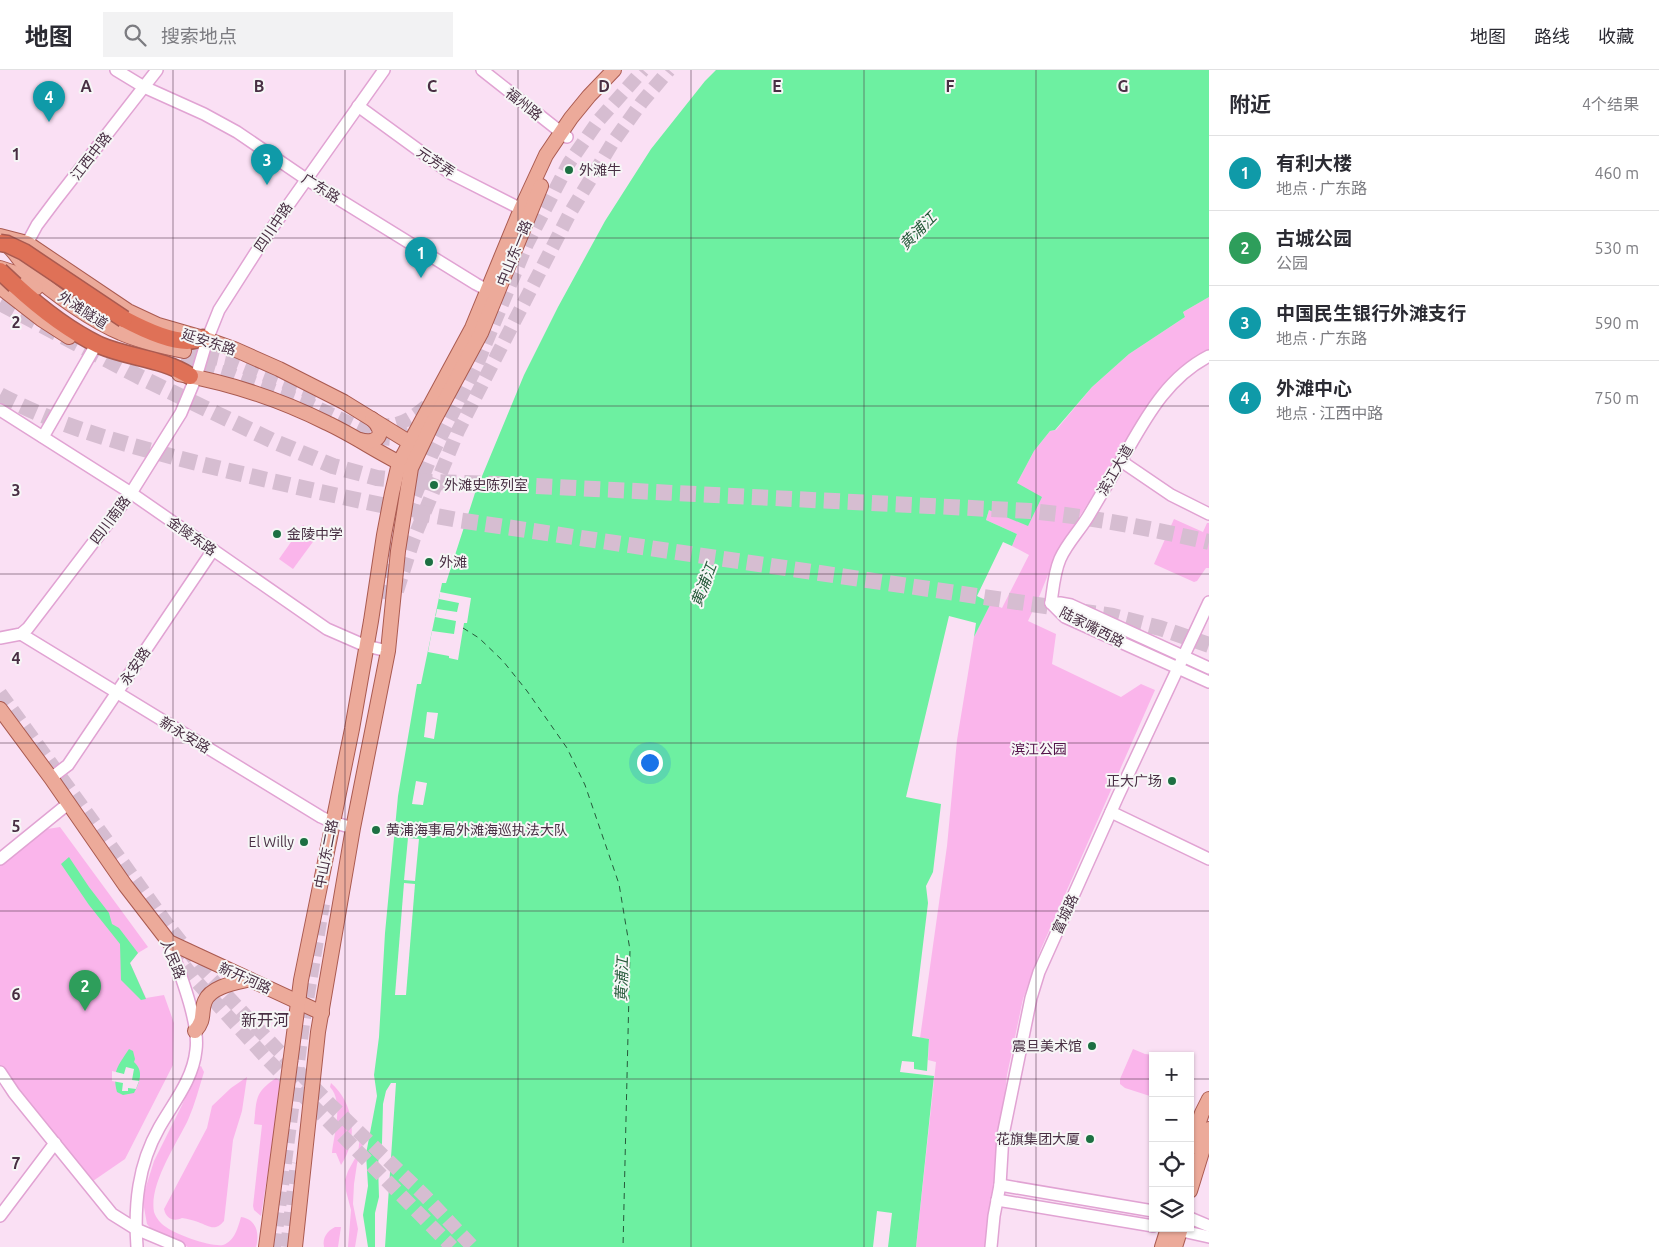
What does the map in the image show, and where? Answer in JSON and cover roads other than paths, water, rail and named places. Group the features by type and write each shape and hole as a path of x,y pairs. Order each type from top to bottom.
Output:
{"highway":[{"path":"0,240 24,252 121,322 179,354"},
{"path":"4,280 99,345 177,368 193,377"},
{"path":"121,322 170,338 188,341 205,339"},
{"path":"99,345 179,354"}],"main road":[{"name":"中山东一路","path":"493,293 563,135 589,96 614,70"},
{"name":"中山东一路","path":"405,466 415,445 481,333 521,209 546,155 626,70"},
{"name":"延安东路","path":"0,240 27,243 128,312 158,325 234,350 308,383 344,402 415,445"},
{"name":"外滩隧道","path":"0,240 19,258 32,275 100,322 121,333 179,354"},
{"name":"外滩隧道","path":"4,280 109,335 179,354"},
{"path":"193,377 211,380 282,402 360,440 405,466"},
{"path":"360,440 371,442 379,436 378,426 371,418"},
{"name":"中山东二路","path":"266,1247 297,1002 352,729 386,526 405,466"},
{"name":"中山东二路","path":"295,1247 316,1048 353,828 388,651 405,466"},
{"name":"人民路","path":"0,709 52,778 125,885 169,942"},
{"name":"新开河路","path":"169,942 247,980 322,1013"},
{"path":"195,1031 201,1025 205,1000 213,992 247,980"},
{"path":"1192,1142 1209,1099"},
{"path":"1191,1187 1209,1128"},
{"path":"1162,1247 1171,1232"},
{"path":"1173,1232 1175,1247"}],"street":[{"name":"广东路","path":"116,70 144,86 222,123 306,179 493,293"},
{"name":"江西中路","path":"4,280 19,258 37,225 157,70"},
{"name":"四川中路","path":"193,377 205,339 219,310 265,238 384,70"},
{"name":"福州路","path":"482,70 563,135"},
{"name":"元芳弄","path":"358,106 450,173 521,209"},
{"path":"43,437 99,345"},
{"name":"滨江大道","path":"1051,603 1054,580 1060,558 1086,520 1149,412 1162,395 1188,369 1209,356"},
{"name":"四川南路","path":"22,634 131,493 181,413 193,377"},
{"name":"金陵东路","path":"0,410 131,493 327,629 366,646 388,651"},
{"path":"1120,461 1171,495 1209,514"},
{"name":"永安路","path":"52,778 68,765 213,550"},
{"name":"富城路","path":"991,1247 1000,1185 1003,1135 1031,998 1039,972 1177,668 1209,602"},
{"name":"陆家嘴西路","path":"1051,603 1071,605 1209,668"},
{"name":"陆家嘴西路","path":"1051,603 1056,610 1065,616 1209,682"},
{"path":"0,638 22,634"},
{"name":"新永安路","path":"22,634 321,817 353,828"},
{"path":"0,859 69,803"},
{"path":"1111,812 1209,859"},
{"name":"人民路","path":"137,1247 137,1191 146,1155 159,1128 182,1092 193,1065 196,1049 195,1031 187,995 169,942"},
{"path":"0,1072 14,1093 112,1214 136,1229 179,1247"},
{"path":"0,1216 55,1143"},
{"path":"1000,1185 1149,1210"},
{"path":"997,1200 1149,1225"},
{"path":"1194,1220 1209,1226"},
{"path":"1186,1232 1209,1237"}],"water":[{"name":"黄浦江","path":"716,70 1209,70 1209,297 1183,312 1185,317 1129,354 1092,387 1055,430 1050,431 1034,451 1017,483 1042,497 1028,526 989,510 986,520 1017,534 1012,546 1003,542 977,596 991,603 974,637 976,623 949,616 906,797 941,804 933,872 926,886 928,903 912,1036 929,1039 927,1071 914,1069 914,1062 902,1061 900,1072 934,1076 916,1247 888,1247 892,1213 877,1211 873,1247 368,1247 363,1215 368,1186 366,1154 377,1096 374,1075 379,1037 385,933 398,796 417,684 421,684 442,583 446,583 475,493 524,375 558,307 605,221 651,149 705,81"},
{"path":"69,857 109,913 112,924 119,928 138,953 130,963 146,999 141,1000 121,980 120,944 89,905 61,864"},
{"path":"129,1049 133,1051 134,1062 139,1069 140,1077 134,1093 123,1095 117,1092 115,1079 117,1069"}],"tunnel":[{"path":"407,515 432,454 475,369 527,244 569,163 599,120 643,70"},
{"path":"397,591 414,538 458,431 570,213 613,142 642,102 669,70"},
{"path":"0,303 138,376 273,441 333,466 377,478 404,481 1030,511 1076,516 1209,542"},
{"path":"184,351 231,362 321,396"},
{"path":"181,360 233,375 309,404 381,438 393,439 409,434"},
{"path":"0,395 49,418 99,436 233,472 329,494 458,520 1113,616 1160,628 1209,645"},
{"path":"376,423 384,425 399,423 413,416 432,401"},
{"path":"380,598 388,565 397,542"},
{"path":"0,693 170,928 204,971 332,1106 425,1196 473,1247"},
{"path":"274,1247 303,1024 323,904"},
{"path":"172,950 196,981 268,1060 452,1247"},
{"path":"287,1247 297,1163"}],"place":[{"name":"外滩中心","path":"49,122"},
{"name":"外滩牛","path":"569,170"},
{"name":"中国民生银行外滩支行","path":"267,185"},
{"name":"有利大楼","path":"421,278"},
{"name":"外滩史陈列室","path":"434,485"},
{"name":"金陵中学","path":"277,534"},
{"name":"外滩","path":"429,562"},
{"name":"正大广场","path":"1172,781"},
{"name":"黄浦海事局外滩海巡执法大队","path":"376,830"},
{"name":"El Willy","path":"304,842"},
{"name":"古城公园","path":"85,1011"},
{"name":"震旦美术馆","path":"1092,1046"},
{"name":"花旗集团大厦","path":"1090,1139"}],"district":[{"name":"新开河","path":"265,1020"}],"park label":[{"name":"滨江公园","path":"1039,749"}]}
